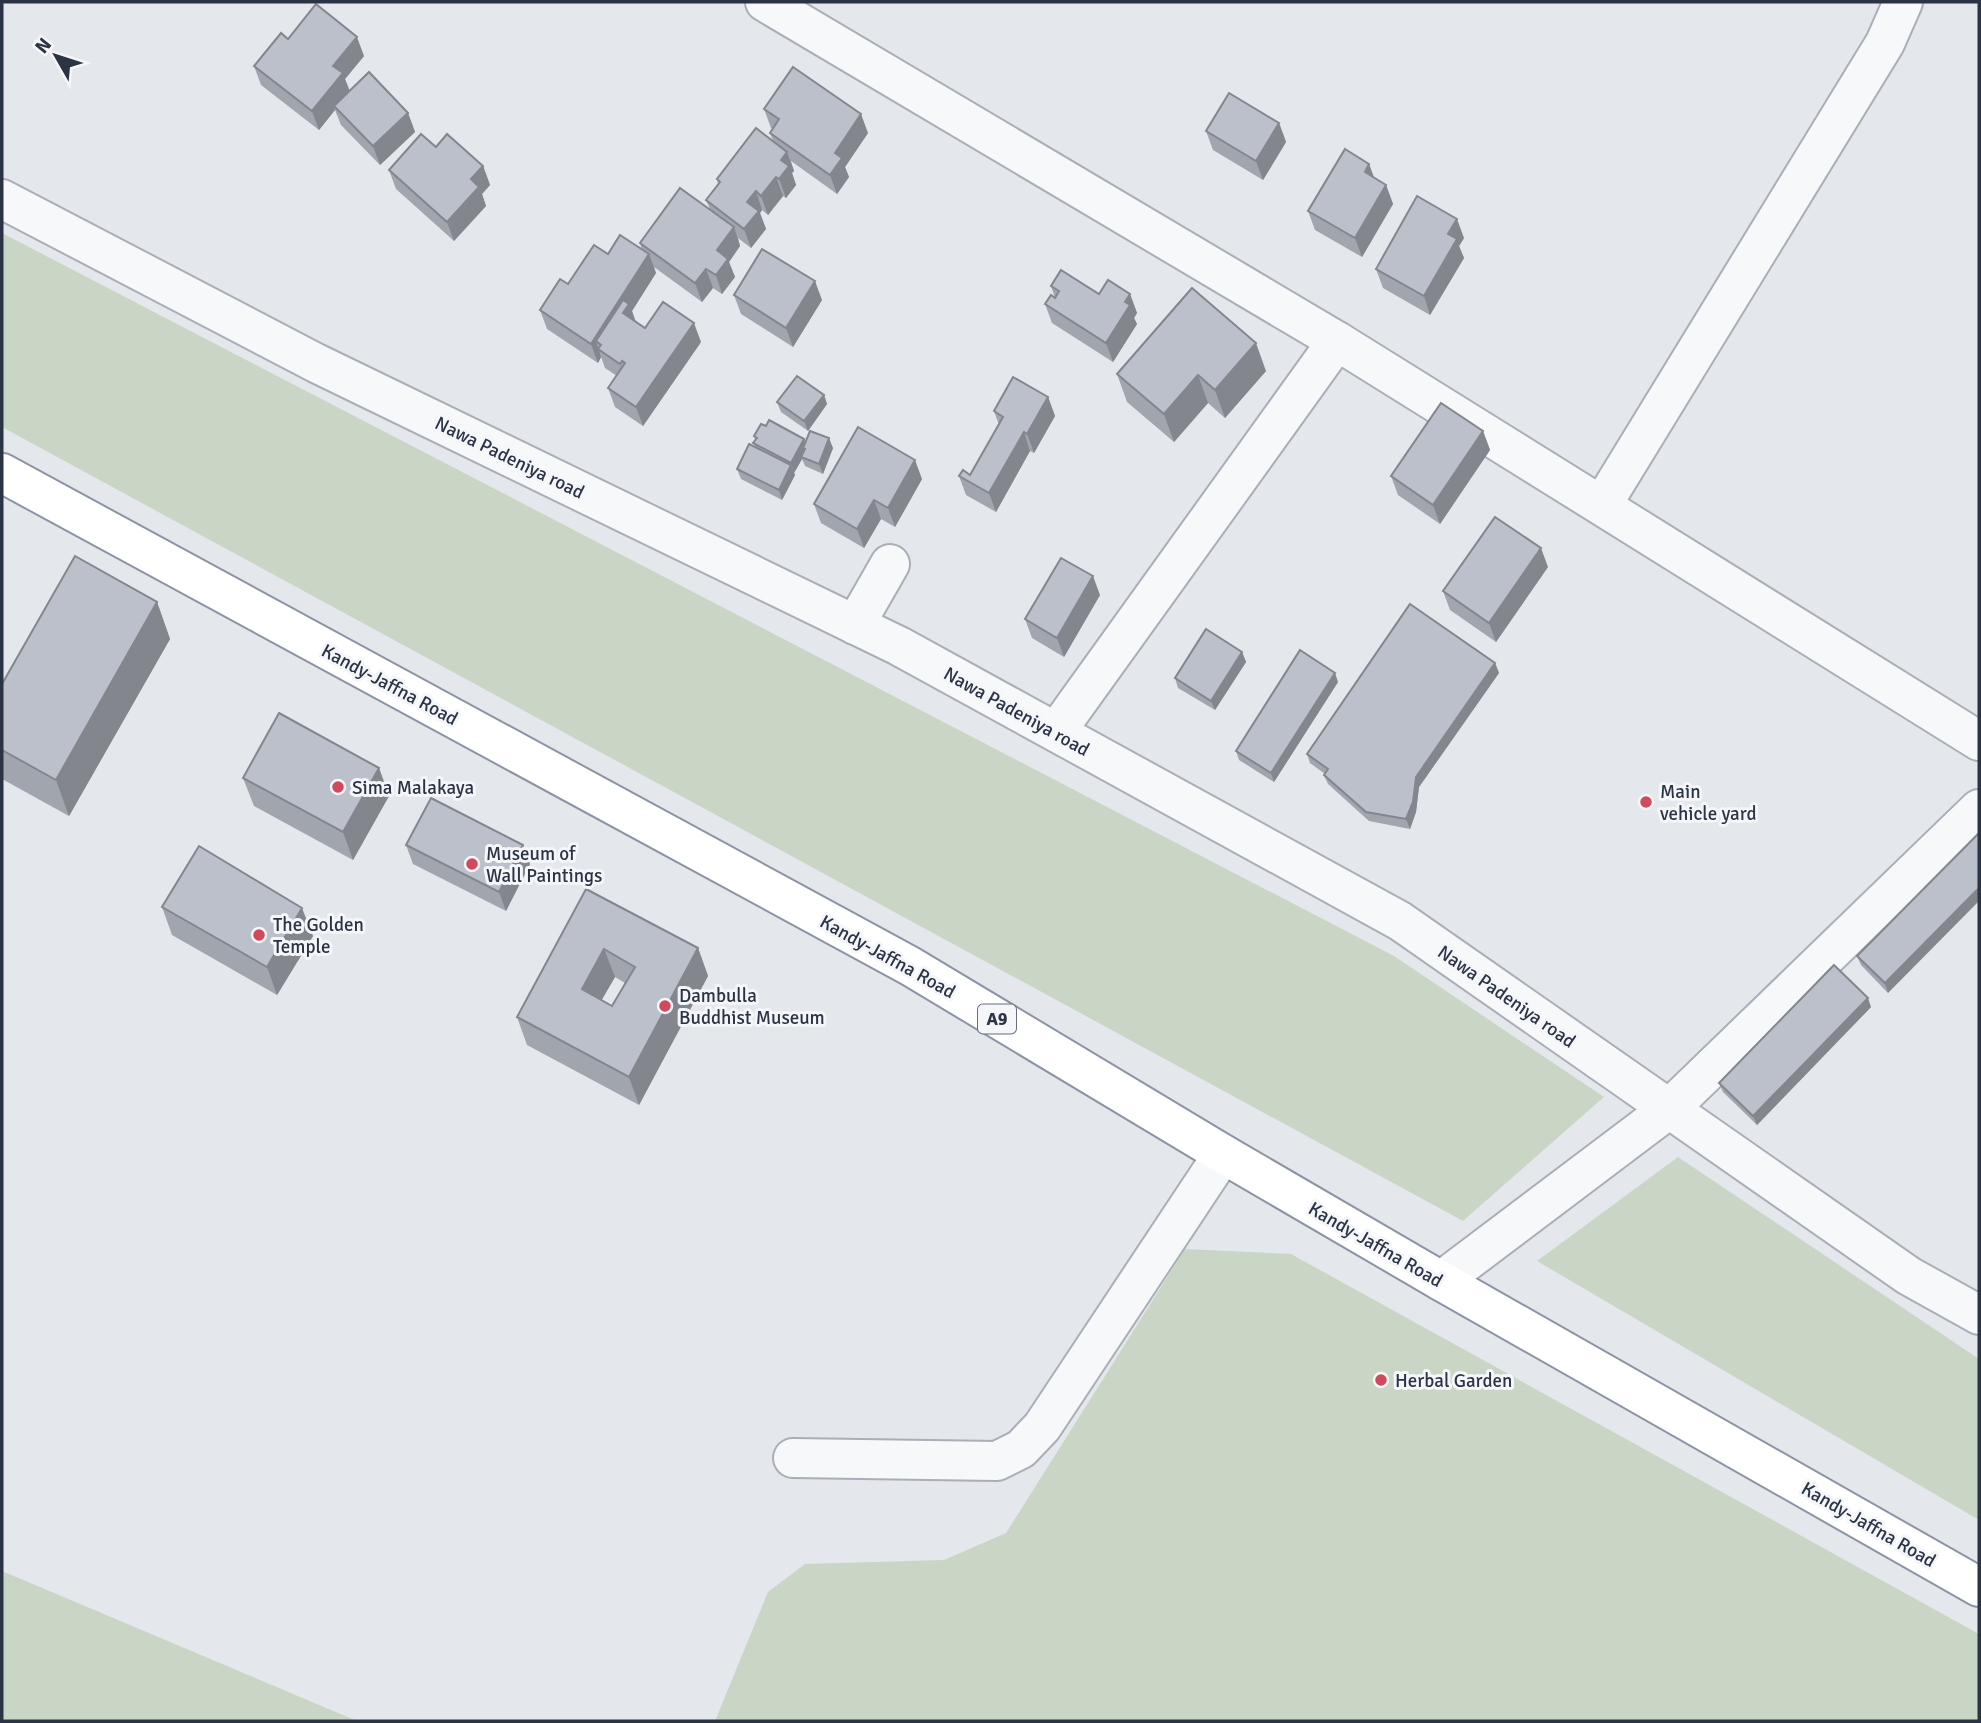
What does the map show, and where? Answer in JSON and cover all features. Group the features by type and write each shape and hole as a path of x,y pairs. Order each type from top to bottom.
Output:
{"highway":[{"name":"Kandy-Jaffna Road","path":"5,483 910,967 1441,1282 1979,1587"}],"street":[{"path":"765,2 1337,341 1979,741"},
{"path":"1602,505 1885,43 1903,2"},
{"name":"Nawa Padeniya road","path":"2,200 316,363 899,646 1399,921 1909,1276 1979,1315"},
{"path":"1056,732 1337,341"},
{"path":"855,625 890,564"},
{"path":"1441,1282 1669,1108 1979,809"},
{"path":"793,1458 998,1461 1021,1449 1042,1427 1223,1154"}],"green space":[{"path":"2,233 1394,956 1604,1097 1463,1221 2,427"},
{"path":"1678,1157 1979,1359 1979,1520 1537,1261"},
{"path":"1185,1249 1291,1254 1979,1634 1979,1721 715,1721 768,1592 805,1564 944,1560 1006,1533"},
{"path":"2,1571 357,1721 2,1721"}],"building":[{"path":"316,4 357,37 333,66 343,73 312,111 254,66 281,33 288,39"},
{"path":"793,67 861,114 835,153 842,158 830,175 770,133 779,119 764,109"},
{"path":"369,72 408,113 373,146 334,106"},
{"path":"1229,93 1279,123 1256,161 1206,131"},
{"path":"756,128 787,152 781,160 789,166 761,196 756,191 747,202 759,211 744,229 706,200 720,182 717,179"},
{"path":"421,134 436,147 447,134 483,166 471,179 479,187 447,222 389,170"},
{"path":"1345,149 1369,164 1365,172 1386,185 1355,238 1308,211"},
{"path":"680,188 734,227 717,250 728,259 716,275 706,269 695,283 640,243"},
{"path":"1417,196 1457,219 1448,234 1457,239 1424,296 1376,269"},
{"path":"620,235 649,254 591,344 540,310 560,279 568,284 594,245 608,254"},
{"path":"762,249 815,281 786,328 734,295"},
{"path":"1061,270 1099,294 1108,280 1130,294 1125,302 1130,305 1106,343 1045,304 1051,295 1055,298 1059,291 1051,286"},
{"path":"1192,288 1256,343 1215,390 1198,375 1164,414 1117,374"},
{"path":"623,300 629,304 623,313 645,328 663,302 694,323 636,407 608,388 625,363 622,361 620,364 598,349 601,345 596,341"},
{"path":"797,376 824,395 804,421 777,402"},
{"path":"1013,377 1048,397 1027,434 1024,432 989,493 959,476 963,470 970,475 1003,417 994,411"},
{"path":"1441,403 1483,431 1433,505 1391,476"},
{"path":"769,420 804,439 791,463 753,443 761,424 766,426"},
{"path":"858,427 915,460 888,508 874,500 857,529 814,504"},
{"path":"810,431 829,438 819,464 801,457"},
{"path":"749,444 791,465 779,490 737,469"},
{"path":"1495,517 1541,548 1489,623 1443,591"},
{"path":"75,556 157,602 56,780 2,750 2,684"},
{"path":"1061,558 1093,576 1057,638 1025,619"},
{"path":"1410,604 1495,663 1416,777 1413,802 1406,819 1366,812 1324,775 1328,769 1307,754"},
{"path":"1206,629 1242,652 1211,701 1175,678"},
{"path":"1300,650 1335,673 1271,773 1236,751"},
{"path":"279,713 379,768 343,832 243,778"},
{"name":"Museum of Wall Paintings","path":"431,798 523,845 499,892 406,845"},
{"path":"1979,833 1979,888 1885,983 1857,956"},
{"path":"199,846 302,908 267,967 162,907"},
{"name":"Dambulla Buddhist Museum","path":"586,889 698,948 629,1077 517,1017","holes":["604,949 635,967 612,1006 582,989"]},
{"path":"1834,965 1868,998 1753,1116 1719,1083"}],"place":[{"name":"Sima Malakaya","path":"338,787"},
{"name":"Main vehicle yard","path":"1646,802"},
{"name":"Museum of Wall Paintings","path":"472,864"},
{"name":"The Golden Temple","path":"259,935"},
{"name":"Dambulla Buddhist Museum","path":"665,1006"},
{"name":"Herbal Garden","path":"1381,1380"}]}
